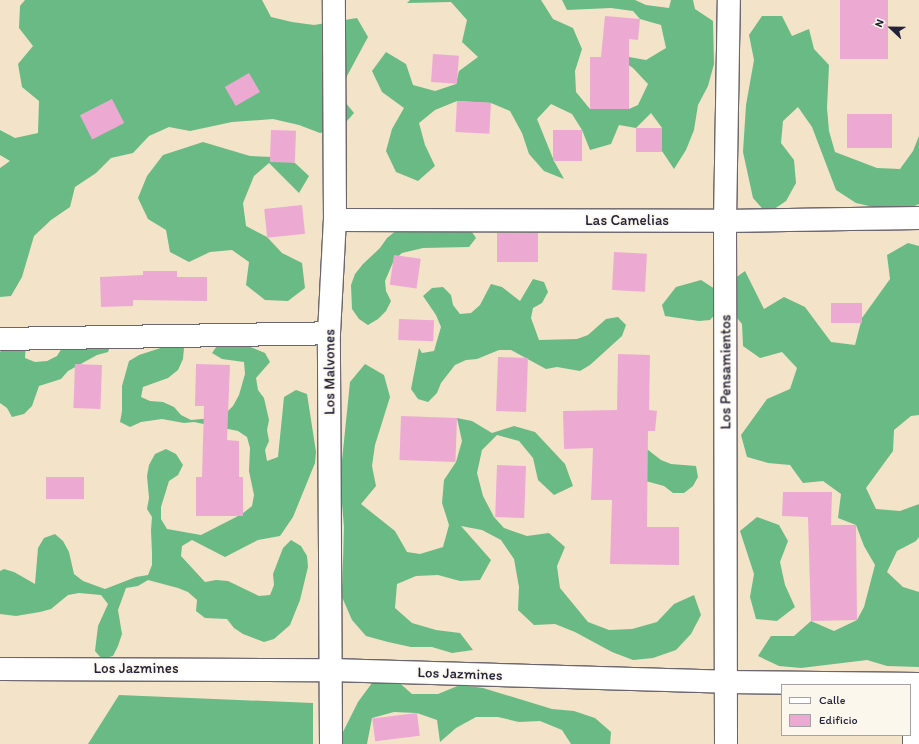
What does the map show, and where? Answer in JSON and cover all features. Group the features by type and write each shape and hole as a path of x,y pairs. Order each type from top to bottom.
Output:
{"street":[{"name":"Los Malvones","path":"331,744 329,333 335,220 334,0"},
{"name":"Los Pensamientos","path":"726,744 725,221 729,0"},
{"name":"Las Camelias","path":"335,220 725,221 919,218"},
{"path":"0,339 329,333"},
{"name":"Los Jazmines","path":"0,668 331,670 726,682 917,684"},
{"path":"914,744 917,684"}],"green space":[{"path":"25,0 262,0 271,17 292,22 314,25 357,18 368,37 347,76 341,97 354,113 340,129 320,133 299,125 273,119 232,122 190,131 169,127 149,136 133,153 111,158 96,173 75,187 70,207 51,220 34,236 22,277 11,296 0,297 0,168 10,161 0,155 0,130 15,138 38,133 39,101 22,87 18,64 33,46 19,28 20,6"},
{"path":"410,0 541,0 553,19 573,28 582,49 575,71 576,92 590,109 629,109 638,105 648,84 633,68 615,56 613,44 629,57 646,60 666,48 661,25 640,19 633,11 611,8 567,10 562,0 635,0 646,5 669,8 671,0 693,0 695,9 713,21 714,64 708,86 698,105 694,130 686,150 674,169 662,151 662,128 651,113 636,128 619,125 611,144 590,150 582,130 572,114 551,104 537,119 554,161 564,179 544,171 529,154 522,133 510,111 491,103 457,101 435,110 419,123 425,145 435,166 418,181 396,172 386,151 392,129 404,108 382,92 372,71 386,52 406,64 413,85 435,91 456,84 459,71 478,57 462,42 467,20 451,2 407,3"},
{"path":"762,16 782,16 792,36 809,29 814,49 829,65 827,108 829,131 835,152 877,168 900,169 913,151 919,136 919,204 899,213 856,203 836,190 812,127 798,107 783,121 781,143 794,160 796,183 786,201 767,214 753,198 743,152 746,105 754,60 749,35"},
{"path":"203,142 250,156 273,157 295,163 309,176 299,193 269,163 254,176 243,203 246,226 267,237 282,253 302,263 305,288 288,301 265,300 246,285 249,262 232,250 210,252 189,262 170,252 166,230 148,219 138,198 147,176 163,155"},
{"path":"466,223 476,238 469,247 423,248 402,253 394,260 385,281 386,291 391,301 386,311 378,319 368,325 359,319 352,309 351,285 355,274 380,248 387,238 397,230"},
{"path":"908,243 919,246 919,415 911,416 894,430 893,451 866,488 876,509 900,511 919,504 919,537 916,541 897,551 887,572 903,587 919,592 919,667 887,666 867,660 801,668 779,666 758,656 771,636 794,636 811,621 834,631 857,620 864,607 875,565 864,546 856,525 838,518 841,494 823,481 803,483 790,465 768,463 747,457 741,435 767,399 790,389 797,368 782,352 760,358 743,346 742,324 728,307 727,284 745,271 764,309 784,297 805,307 831,342 855,345 862,318 890,279 887,255"},
{"path":"533,279 544,282 548,292 542,303 533,308 531,318 539,340 577,339 588,335 606,319 618,317 626,325 622,336 590,365 580,371 557,367 546,369 511,350 499,350 477,359 466,360 455,365 441,383 437,393 428,402 418,399 411,389 419,348 422,353 434,351 441,327 436,315 423,296 432,288 443,287 451,295 453,305 460,314 471,313 480,305 491,284 502,287 520,301"},
{"path":"701,280 715,289 718,311 710,320 699,321 665,316 662,305 676,287"},
{"path":"95,325 107,327 113,339 108,352 97,355 68,371 61,379 39,386 32,406 24,414 12,417 7,408 0,403 0,352 4,348 26,343 25,358 35,362 47,361 57,356 64,345 84,328"},
{"path":"219,343 243,344 265,353 270,362 256,378 258,390 264,398 269,420 267,430 269,441 265,450 267,461 278,457 284,397 296,390 307,394 316,452 315,463 293,517 280,536 258,540 225,557 192,540 182,546 181,556 205,582 216,580 228,581 259,596 270,595 274,585 273,574 283,548 291,540 301,546 307,556 308,567 300,600 290,625 274,639 264,642 243,634 234,628 227,619 205,618 196,611 197,600 188,592 148,580 138,586 126,588 118,610 122,634 118,646 113,656 102,659 95,651 98,626 108,604 101,595 79,593 68,595 51,609 16,616 0,614 0,571 4,569 14,572 35,584 38,548 44,538 55,534 63,541 69,552 74,574 83,581 105,589 136,577 148,575 152,565 152,517 147,509 149,498 147,476 149,465 155,454 166,449 176,454 183,465 178,475 169,481 161,507 161,519 167,529 201,535 242,514 252,506 254,495 249,471 250,448 247,437 238,431 194,422 184,423 162,419 141,422 130,427 120,422 122,411 122,386 129,361 139,355 173,344 184,348 183,359 178,370 168,378 143,387 141,397 150,401 163,402 174,407 181,415 191,420 213,418 225,414 233,406 239,395 245,374 244,362 222,359 212,353"},
{"path":"365,364 384,375 390,397 375,445 372,466 376,486 361,504 395,531 407,552 420,554 443,547 449,525 442,503 444,480 456,462 462,441 457,418 472,421 492,433 514,426 535,432 565,464 573,486 554,495 538,480 533,458 519,441 497,435 482,450 477,473 483,496 494,517 504,528 527,536 549,533 565,547 557,566 560,588 588,622 609,630 632,629 657,622 674,604 694,595 701,615 691,634 676,650 653,658 633,660 612,652 575,632 555,624 534,625 518,610 519,587 514,559 501,540 482,530 461,526 491,560 480,580 460,581 438,575 416,576 397,584 395,608 412,623 436,630 460,633 473,650 452,653 432,647 411,647 366,636 352,620 342,597 344,527 340,480 350,382"},
{"path":"643,446 661,460 671,464 696,466 698,477 693,486 684,493 673,493 664,486 642,480"},
{"path":"757,517 779,525 788,541 780,562 785,585 795,607 777,621 756,619 750,597 754,574 740,531"},
{"path":"394,678 412,694 438,694 460,685 483,688 552,709 574,711 595,718 611,732 610,744 571,744 562,730 540,721 519,722 498,717 476,717 456,728 440,742 437,720 417,713 394,712 372,718 367,744 337,744 358,702 372,683"},
{"path":"119,695 313,703 313,744 88,744"}],"building":[{"path":"840,0 888,0 888,59 840,59"},
{"path":"605,16 640,19 638,40 629,39 629,109 590,109 590,57 601,57"},
{"path":"433,54 459,56 457,84 431,82"},
{"path":"249,73 260,92 236,106 225,87"},
{"path":"112,99 124,123 92,139 80,115"},
{"path":"457,101 491,103 489,134 455,132"},
{"path":"847,114 892,114 892,148 847,148"},
{"path":"636,128 662,128 662,152 636,152"},
{"path":"271,130 296,131 295,163 270,162"},
{"path":"553,130 582,130 582,161 553,161"},
{"path":"302,205 305,234 267,238 264,209"},
{"path":"497,233 538,233 538,262 497,262"},
{"path":"614,252 647,254 645,292 612,290"},
{"path":"394,255 421,259 417,288 390,285"},
{"path":"143,271 177,271 177,277 207,277 207,301 133,300 133,306 101,307 100,277 143,275"},
{"path":"831,303 862,303 862,323 831,323"},
{"path":"399,319 434,320 433,341 398,340"},
{"path":"618,354 650,355 649,410 657,411 655,431 648,431 647,527 679,527 679,565 610,564 612,500 591,500 593,448 564,449 563,411 617,410"},
{"path":"498,357 528,358 526,412 496,411"},
{"path":"75,364 102,365 100,409 73,408"},
{"path":"196,364 230,365 227,440 239,441 239,477 243,477 243,516 196,516 196,477 202,477 204,406 195,406"},
{"path":"401,416 457,418 455,462 399,460"},
{"path":"497,465 526,466 524,518 495,517"},
{"path":"46,477 84,477 84,499 46,499"},
{"path":"783,492 832,492 831,525 856,525 857,620 811,621 808,517 782,516"},
{"path":"417,713 420,736 375,741 372,718"}]}
